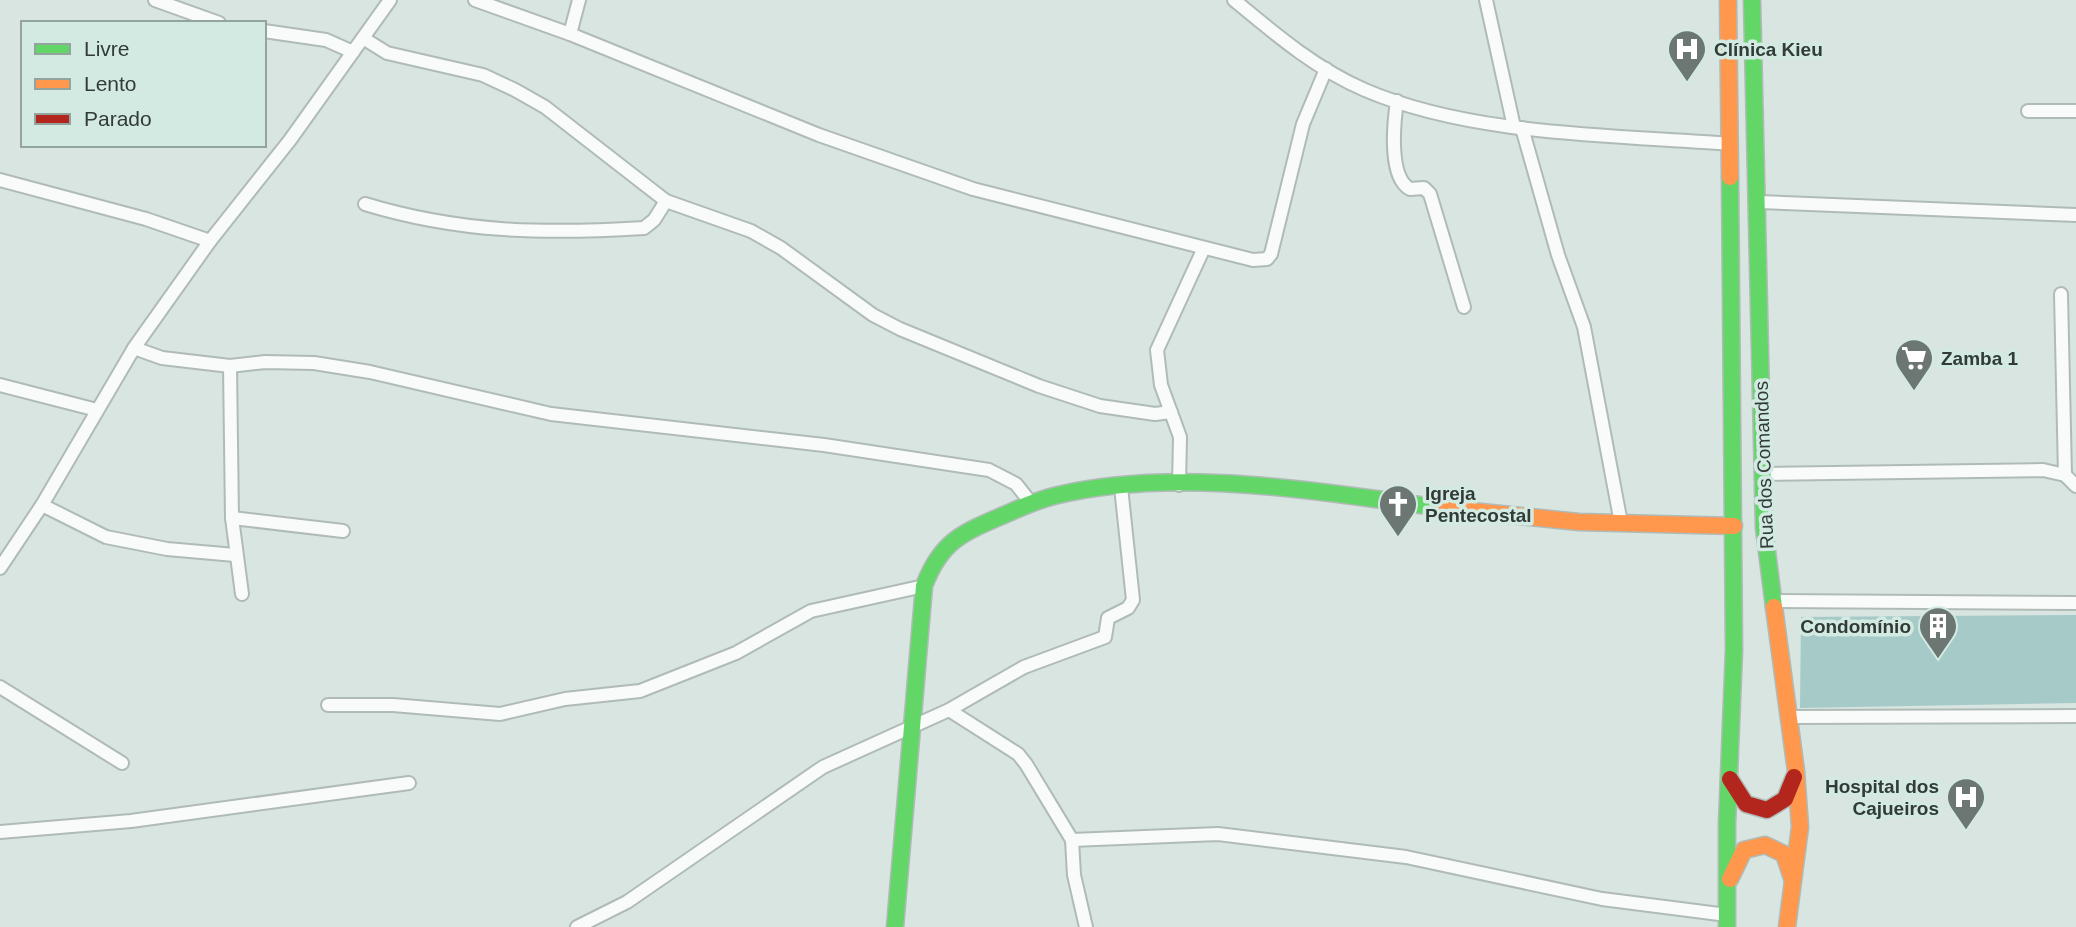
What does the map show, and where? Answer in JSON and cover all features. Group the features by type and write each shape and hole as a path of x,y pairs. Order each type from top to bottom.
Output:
{"main road":[{"name":"Rua dos Comandos","path":"1727,921 1728,776 1734,650 1728,0"},
{"name":"Rua dos Comandos","path":"1752,0 1759,202 1762,474 1772,601 1796,771 1800,827 1787,927"},
{"path":"895,927 924,586 931,564 955,536 1031,503 1080,491 1179,485 1275,490 1530,519 1734,526"},
{"path":"1728,776 1746,804 1768,810 1785,799 1796,771"},
{"path":"1727,890 1737,860 1744,850 1765,845 1776,848 1788,862 1793,896"}],"street":[{"path":"155,0 213,21"},
{"path":"0,568 42,505 134,348 210,241 290,140 390,0"},
{"path":"475,0 570,34 819,135 973,189 1203,250 1253,260 1266,259 1271,254 1303,124 1326,69"},
{"path":"570,34 579,0"},
{"path":"1234,0 1280,38 1326,69 1365,90 1397,101 1518,128 1731,144"},
{"path":"1486,0 1518,128 1584,327 1621,523"},
{"path":"266,31 326,40 353,52"},
{"path":"363,38 387,53 482,75 515,90 545,107 666,201 751,230 781,247 873,315 923,339 1040,386 1100,406 1155,414 1171,412"},
{"path":"1397,101 1393,136 1402,183 1410,189 1424,188 1430,194 1464,307"},
{"path":"2028,111 2076,111"},
{"path":"0,180 146,219 210,241"},
{"path":"365,204 417,218 481,229 557,231 644,228 654,220 666,201"},
{"path":"1759,202 2076,215"},
{"path":"1179,485 1180,438 1161,386 1157,350 1203,250"},
{"path":"2061,294 2065,475"},
{"path":"134,348 162,358 230,366 265,362 314,363 370,372 551,414 824,445 989,470 1016,484 1031,503"},
{"path":"230,366 232,518 235,555 243,594"},
{"path":"0,385 97,410"},
{"path":"1762,474 2043,470 2065,475 2076,486"},
{"path":"577,927 627,902 823,767 949,710 1024,667 1105,637 1108,618 1131,605 1133,600 1121,487"},
{"path":"42,505 106,537 167,549 235,555"},
{"path":"232,518 342,531"},
{"path":"328,705 393,705 499,714 565,699 640,691 736,653 811,611 924,586"},
{"path":"1772,601 2076,603"},
{"path":"0,687 122,763"},
{"path":"949,710 1022,758 1072,840 1074,875 1086,927"},
{"path":"1788,717 2076,716"},
{"path":"0,832 131,821 409,783"},
{"path":"1072,840 1218,834 1406,857 1602,899 1727,921"}],"building":[{"name":"Condomínio","path":"2076,615 2076,703 1800,708 1801,617"}],"traffic: fast":[{"path":"1752,0 1764,528 1774,607"},
{"path":"1727,927 1727,824 1734,650 1730,177"},
{"path":"895,927 924,586 938,558 955,540 989,521 1048,498 1101,487 1149,483 1198,482 1297,489 1442,508"}],"traffic: slow":[{"path":"1728,0 1730,177"},
{"path":"1442,508 1579,522 1734,526"},
{"path":"1774,607 1796,771 1800,827 1787,927"},
{"path":"1730,879 1744,850 1765,845 1784,854 1792,878"}],"traffic: jam":[{"path":"1730,779 1746,804 1767,810 1785,799 1794,777"}],"place":[{"name":"Clínica Kieu","path":"1687,83"},
{"name":"Zamba 1","path":"1914,392"},
{"name":"Igreja Pentecostal","path":"1398,538"},
{"name":"Condomínio","path":"1938,660"},
{"name":"Hospital dos Cajueiros","path":"1966,831"}]}
